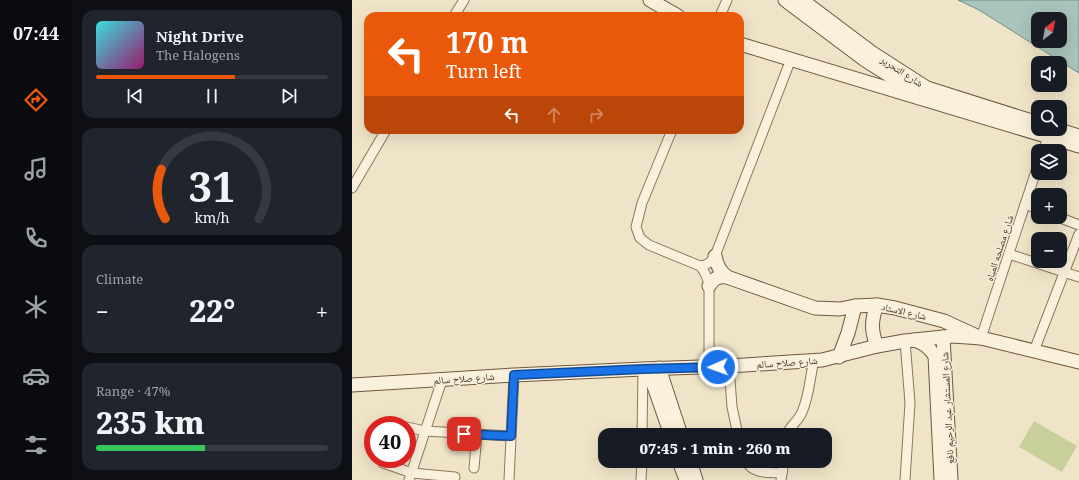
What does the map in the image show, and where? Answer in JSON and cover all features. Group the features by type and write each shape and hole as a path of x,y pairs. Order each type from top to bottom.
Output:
{"street":[{"path":"456,12 464,0"},
{"path":"650,0 671,12"},
{"path":"722,12 727,0"},
{"name":"شارع التحرير","path":"785,0 865,60 901,83 918,97"},
{"name":"شارع التحرير","path":"802,0 871,52 927,88 1031,121"},
{"name":"شارع التحرير","path":"744,45 918,97 1031,127"},
{"path":"700,266 706,265 712,261 715,256 791,59"},
{"path":"352,188 384,134"},
{"path":"670,134 642,203 636,227 640,238 649,245 700,266 709,279 710,355 713,362 723,367 736,428"},
{"name":"شارع التحرير","path":"1067,135 1079,136"},
{"name":"شارع التحرير","path":"1058,136 1079,146"},
{"name":"شارع مصلحه المياه","path":"981,338 1033,180"},
{"path":"1025,204 1031,206"},
{"path":"1067,220 1079,225"},
{"path":"1034,351 1079,234"},
{"path":"1009,254 1079,277"},
{"path":"715,256 719,268 728,277"},
{"path":"709,286 713,280 720,276 728,277"},
{"name":"شارع الاستاد","path":"728,277 815,308 840,309 855,306 877,305 916,313 944,321 960,327 981,338 1079,362"},
{"path":"877,305 873,314 872,325 873,335 877,346"},
{"path":"839,356 848,332 855,306"},
{"name":"شارع صلاح سالم","path":"352,385 514,375 723,367 822,360 877,346 909,340 943,337 981,338"},
{"name":"شارع المستشار عبد الرحيم نافع","path":"943,337 951,480"},
{"path":"905,480 910,403 909,340"},
{"name":"شارع المستشار عبد الرحيم نافع","path":"909,340 923,343 930,348 935,356 941,480"},
{"path":"698,367 707,355 709,347"},
{"path":"790,428 802,414 814,360"},
{"path":"643,428 650,369"},
{"path":"650,369 669,428"},
{"path":"650,369 678,428"},
{"path":"509,480 514,375"},
{"path":"411,476 442,380"},
{"path":"416,429 425,431 511,436"},
{"path":"474,468 477,434"},
{"path":"396,468 411,476 455,477"},
{"path":"641,480 642,468"},
{"path":"679,480 686,480 682,468"},
{"path":"692,468 696,480"},
{"path":"750,468 755,471 782,477"}],"green space":[{"path":"1034,421 1077,446 1062,472 1019,447"}],"water":[{"path":"958,0 1079,0 1079,73 1067,65 1067,56 1052,56 1039,48 1067,48 1067,12 1031,12 1031,43 979,10"}],"route":[{"path":"464,434 511,436 514,375 718,367"}]}
